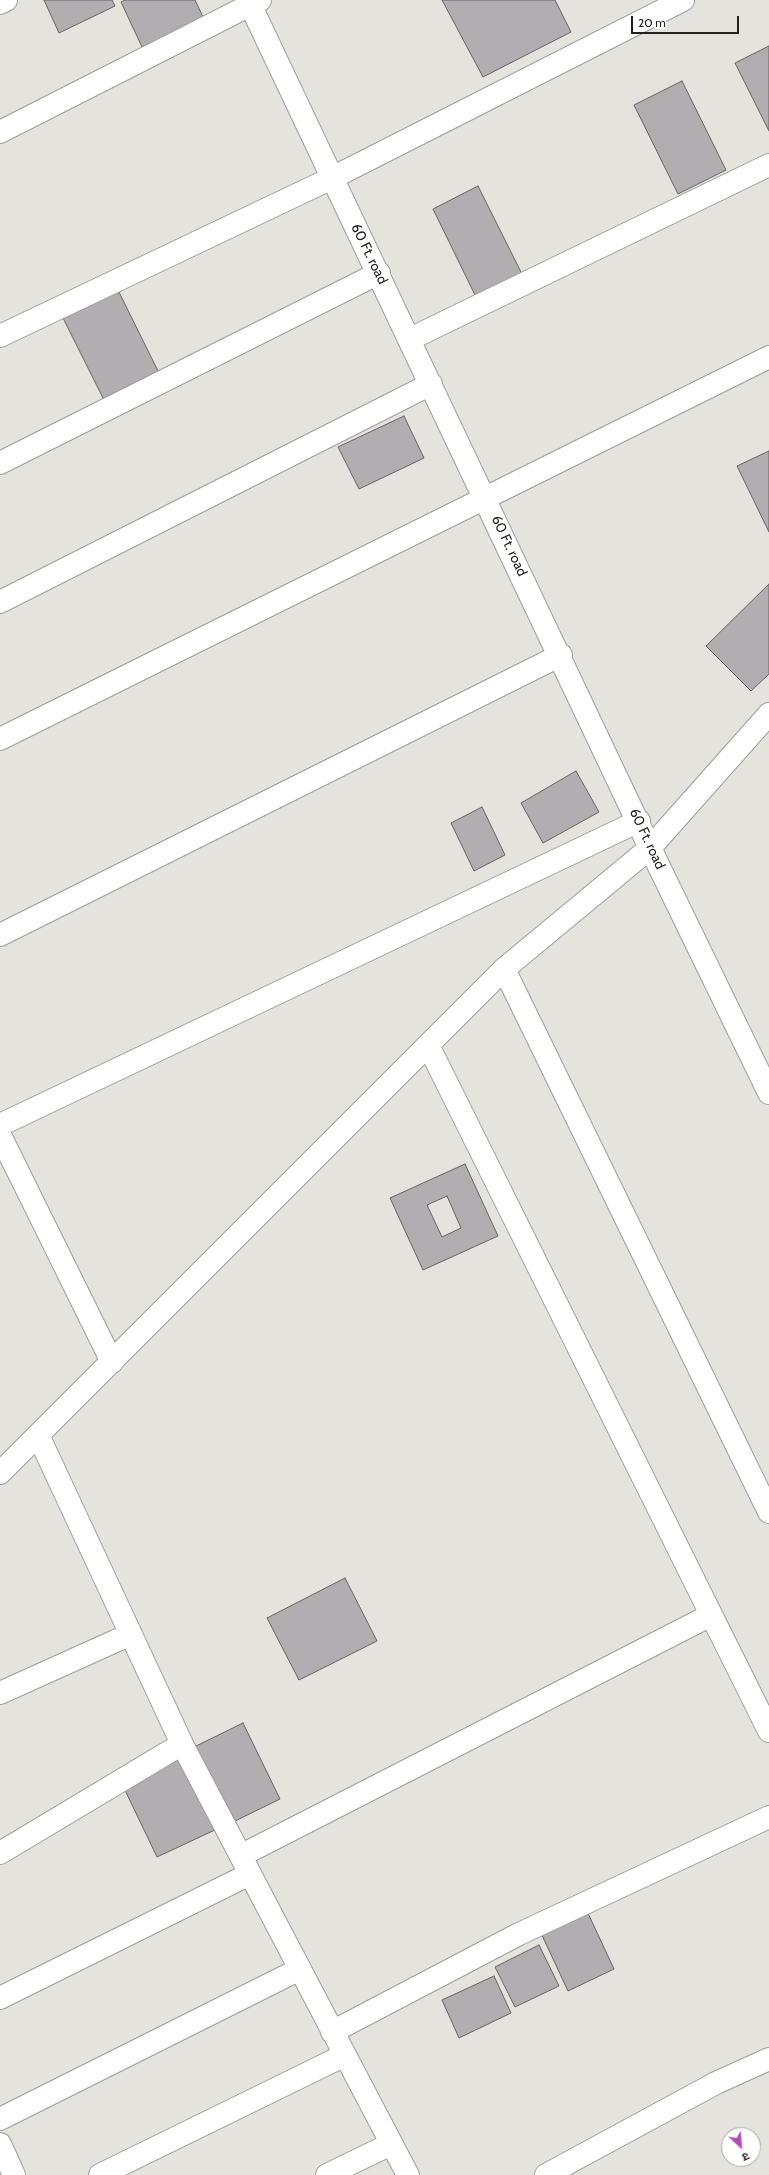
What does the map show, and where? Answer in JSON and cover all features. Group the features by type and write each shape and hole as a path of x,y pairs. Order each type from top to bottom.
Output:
{"street":[{"path":"0,3 6,0"},
{"path":"0,336 332,178 683,0"},
{"path":"0,132 253,1"},
{"name":"60 Ft. road","path":"253,1 332,178 379,273 650,848 769,1092"},
{"path":"410,339 769,165"},
{"path":"0,463 379,273"},
{"path":"0,739 769,357"},
{"path":"0,602 431,384"},
{"path":"0,935 560,655"},
{"path":"0,1473 504,969 650,848 769,714"},
{"path":"0,1125 638,821"},
{"path":"504,969 769,1512"},
{"path":"428,1045 769,1731"},
{"path":"0,1135 112,1362"},
{"path":"38,1435 182,1744 408,2175"},
{"path":"0,1998 246,1864 712,1615"},
{"path":"0,1693 131,1634"},
{"path":"0,1853 182,1744"},
{"path":"332,2032 519,1934 769,1817"},
{"path":"0,2119 300,1968"},
{"path":"100,2175 345,2055"},
{"path":"546,2175 716,2083 769,2059"},
{"path":"0,2144 14,2175"},
{"path":"327,2175 391,2144"}],"building":[{"path":"44,0 112,0 115,6 59,33"},
{"path":"125,0 195,0 204,19 142,47 121,2"},
{"path":"442,0 555,0 571,32 483,77"},
{"path":"769,46 769,131 735,63"},
{"path":"682,81 726,170 678,194 634,105"},
{"path":"478,186 522,274 476,297 433,209"},
{"path":"114,282 159,373 104,400 59,310"},
{"path":"404,416 424,458 359,489 338,447"},
{"path":"769,451 769,532 737,466"},
{"path":"769,584 769,674 751,691 706,646"},
{"path":"576,771 599,812 543,843 521,803"},
{"path":"482,807 505,855 474,871 451,823"},
{"path":"465,1164 498,1236 423,1270 390,1198","holes":["447,1196 461,1228 442,1237 427,1205"]},
{"path":"345,1578 377,1641 299,1680 267,1618"},
{"path":"243,1723 280,1799 229,1824 192,1748"},
{"path":"184,1757 217,1829 157,1857 123,1786"},
{"path":"586,1909 614,1969 568,1991 540,1931"},
{"path":"539,1945 559,1986 515,2007 495,1967"},
{"path":"494,1976 511,2013 459,2038 442,2000"}]}
